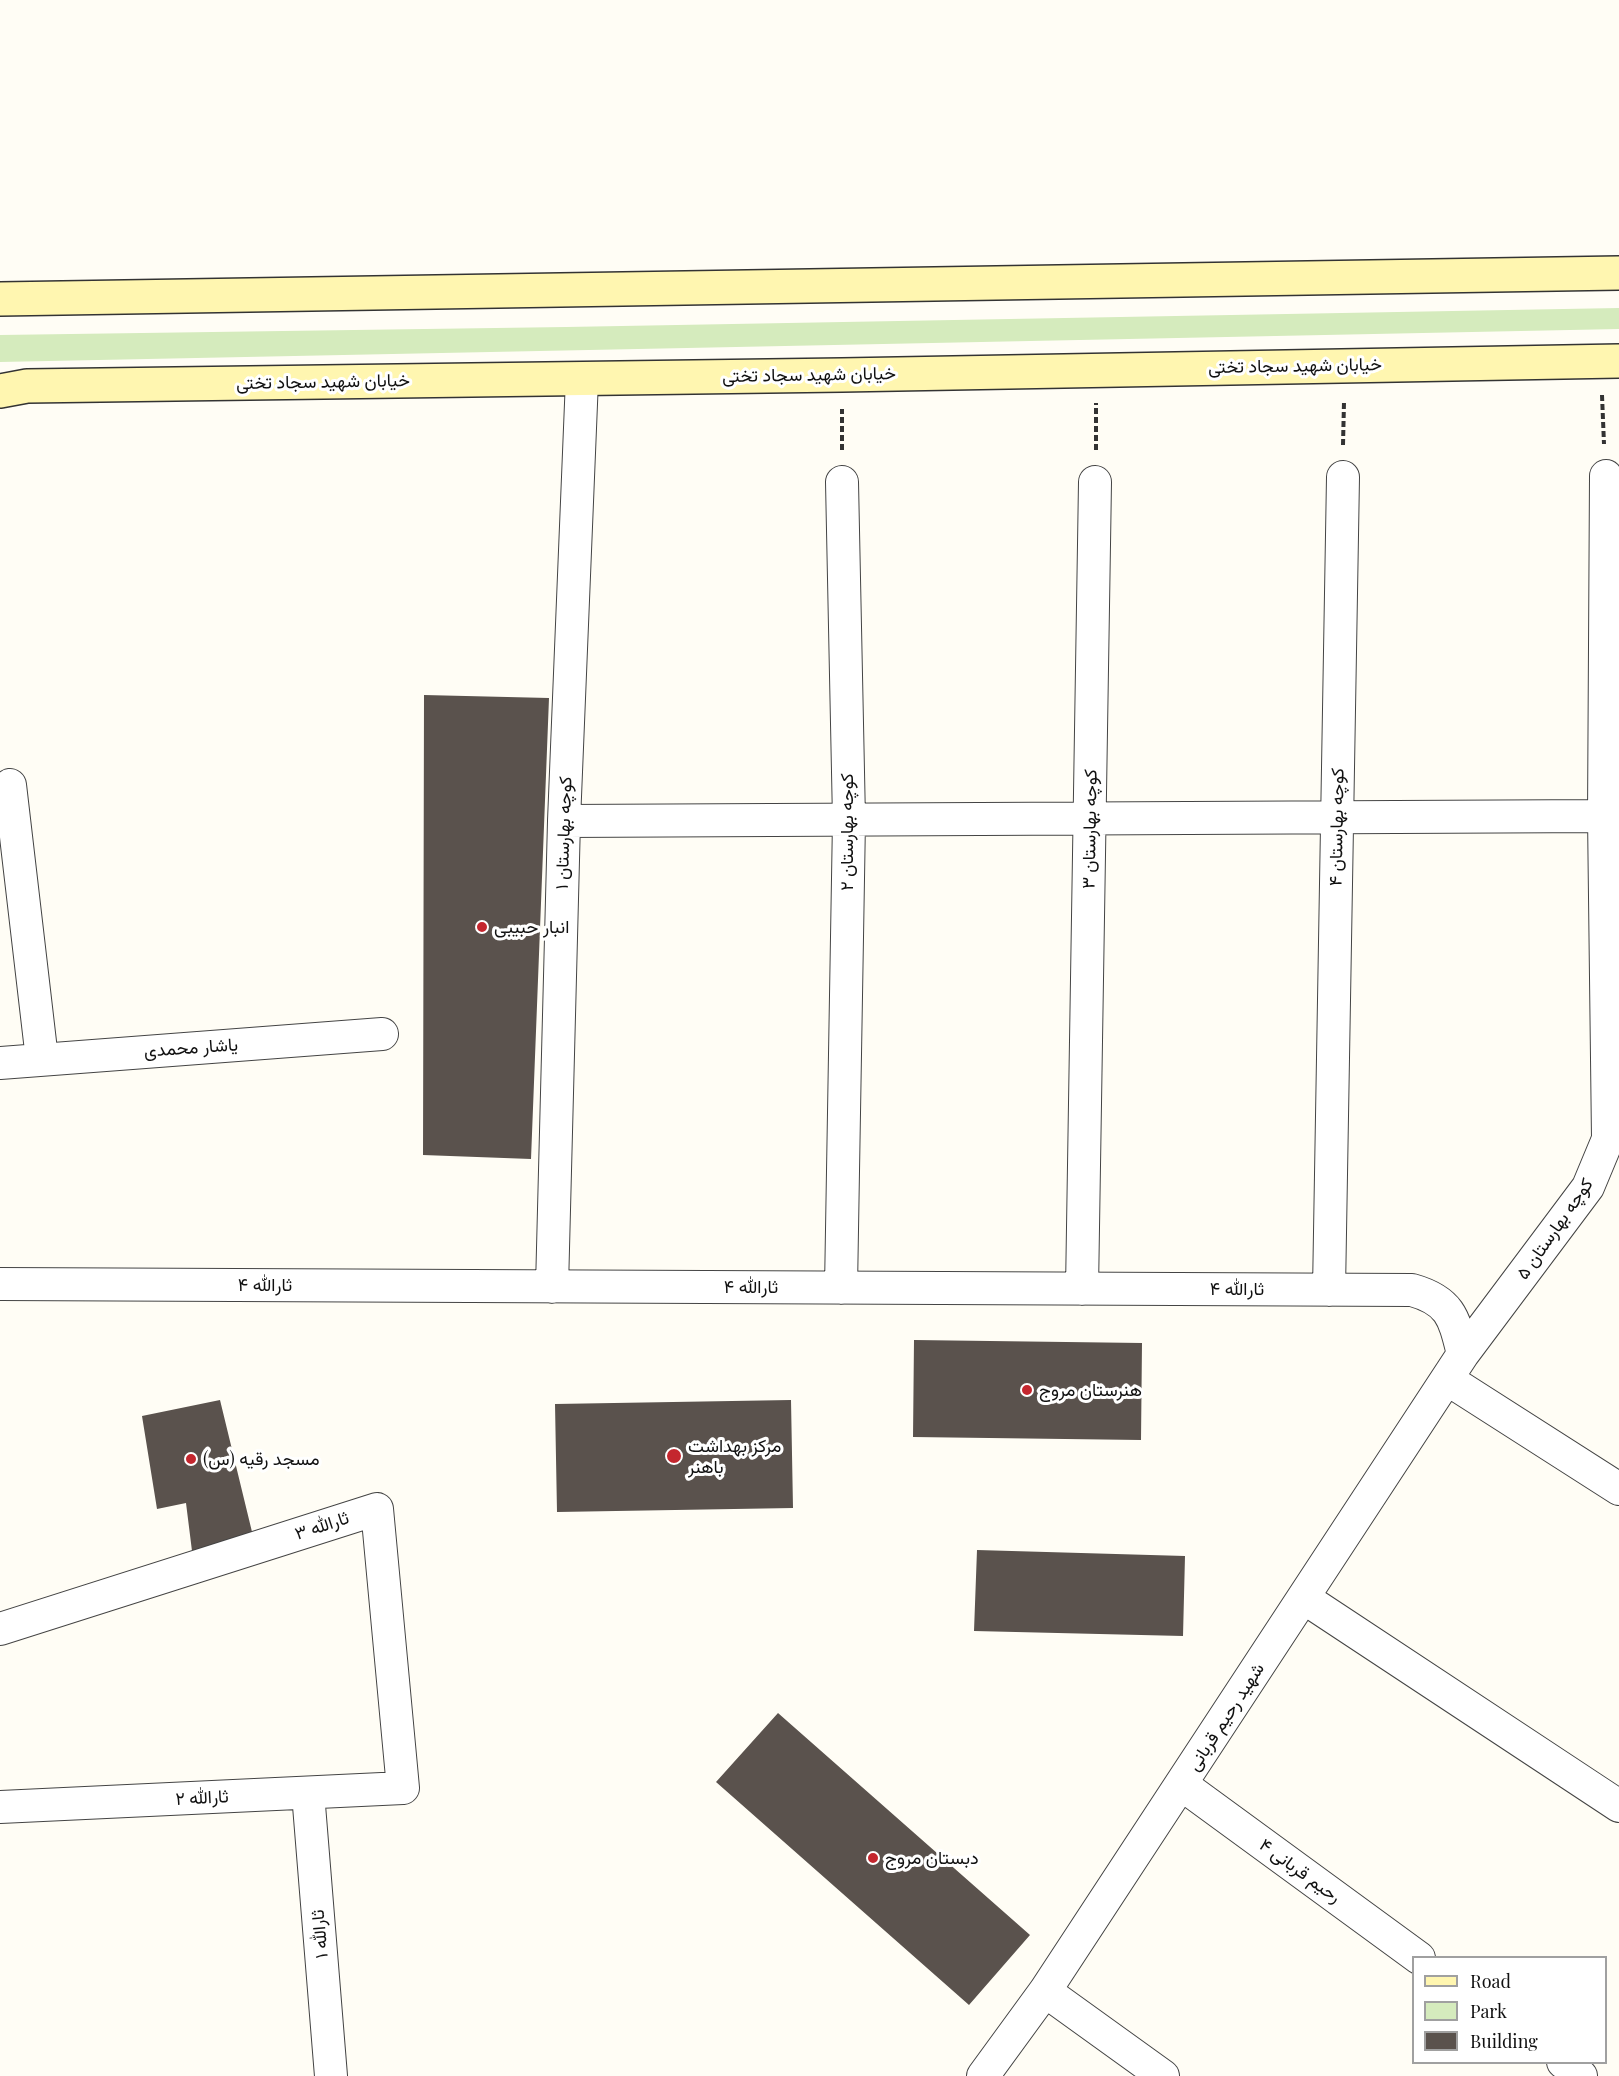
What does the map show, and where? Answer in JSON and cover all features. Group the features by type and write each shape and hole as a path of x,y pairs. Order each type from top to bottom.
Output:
{"main road":[{"path":"0,299 1619,273"},
{"name":"خیابان شهید سجاد تختی","path":"0,391 27,386 842,375 1610,361"}],"street":[{"name":"کوچه بهارستان ۱","path":"552,1287 564,821 582,379"},
{"name":"کوچه بهارستان ۵","path":"1455,1367 1588,1187 1613,1143 1604,816 1606,476"},
{"name":"کوچه بهارستان ۴","path":"1329,1290 1343,477"},
{"name":"کوچه بهارستان ۲","path":"841,1288 849,820 842,482"},
{"name":"کوچه بهارستان ۳","path":"1082,1288 1095,482"},
{"path":"10,785 42,1059"},
{"path":"564,821 1604,816"},
{"name":"یاشار محمدی","path":"0,1062 382,1034"},
{"name":"ثارالله ۴","path":"0,1284 1412,1290 1430,1295 1444,1306 1454,1321 1455,1367"},
{"path":"1455,1367 1619,1489"},
{"name":"شهید رحیم قربانی","path":"983,2076 1045,1991 1455,1367"},
{"name":"ثارالله ۳","path":"0,1629 376,1509 404,1788"},
{"path":"1304,1598 1619,1806"},
{"name":"رحیم قربانی ۴","path":"1182,1785 1416,1956"},
{"name":"ثارالله ۲","path":"0,1808 404,1788"},
{"name":"ثارالله ۱","path":"308,1793 331,2076"},
{"path":"1045,1991 1164,2076"},
{"path":"1566,2064 1581,2076"}],"path":[{"path":"1606,476 1610,361"},
{"path":"1343,477 1344,365"},
{"path":"1095,482 1096,370"},
{"path":"842,375 842,482"}],"green space":[{"path":"1619,308 1619,329 0,362 0,335"}],"building":[{"name":"انبار حبیبی","path":"424,695 549,698 531,1159 423,1155"},
{"name":"هنرستان مروج","path":"914,1340 1142,1343 1141,1440 913,1437"},
{"name":"مسجد رقیه (س)","path":"220,1400 253,1536 193,1559 186,1503 157,1509 142,1416"},
{"name":"مرکز بهداشت باهنر","path":"791,1400 793,1508 557,1512 555,1404"},
{"path":"977,1550 1185,1556 1183,1636 974,1631"},
{"name":"دبستان مروج","path":"778,1713 1030,1935 969,2005 716,1782"}],"place":[{"name":"انبار حبیبی","path":"482,927"},
{"name":"هنرستان مروج","path":"1027,1390"},
{"name":"مرکز بهداشت باهنر","path":"674,1456"},
{"name":"مسجد رقیه (س)","path":"191,1459"},
{"name":"دبستان مروج","path":"873,1858"}]}
